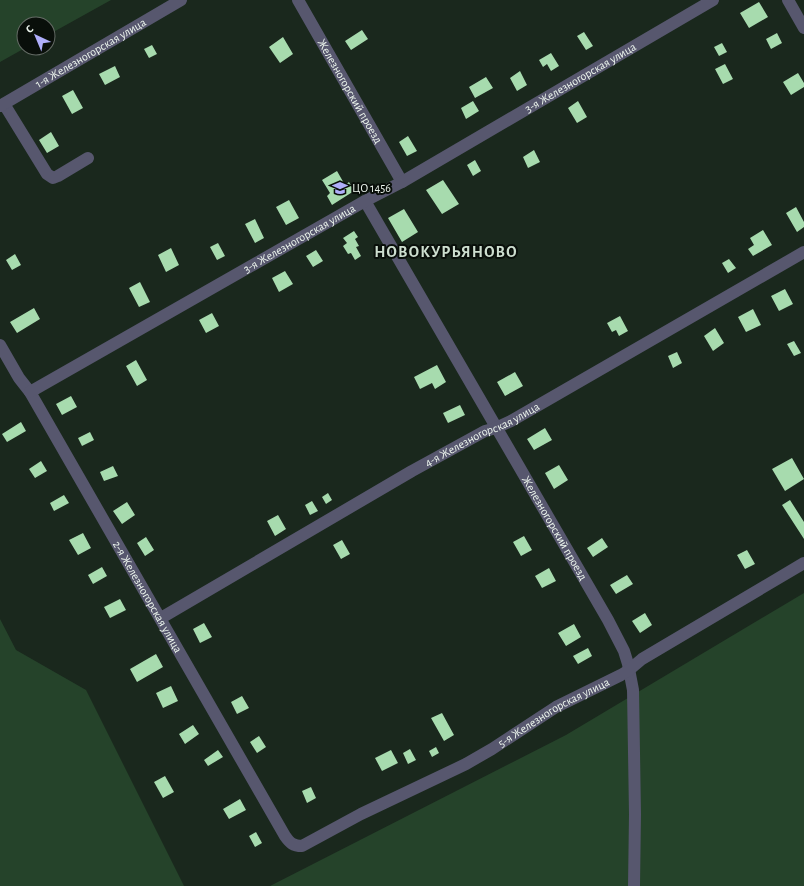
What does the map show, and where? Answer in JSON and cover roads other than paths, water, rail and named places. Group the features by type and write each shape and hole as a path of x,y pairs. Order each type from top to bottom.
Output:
{"street":[{"name":"1-я Железногорская улица","path":"2,105 181,0"},
{"name":"Железногорский проезд","path":"298,0 402,182"},
{"name":"3-я Железногорская улица","path":"30,392 365,201 402,182 713,0"},
{"path":"788,0 804,28"},
{"path":"2,105 47,174 53,178 88,158"},
{"name":"Железногорский проезд","path":"365,201 608,620 624,651 633,690 634,706 634,886"},
{"name":"4-я Железногорская улица","path":"161,618 412,471 485,432 511,421 804,252"},
{"name":"2-я Железногорская улица","path":"0,345 19,378 30,392 285,836 292,845 296,846"},
{"name":"5-я Железногорская улица","path":"296,846 302,846 361,814 466,764 492,749 556,707 629,670 642,659 804,563"}],"place":[{"name":"ЦО 1456","path":"340,188"}],"district":[{"name":"НОВОКУРЬЯНОВО","path":"446,251"}]}
